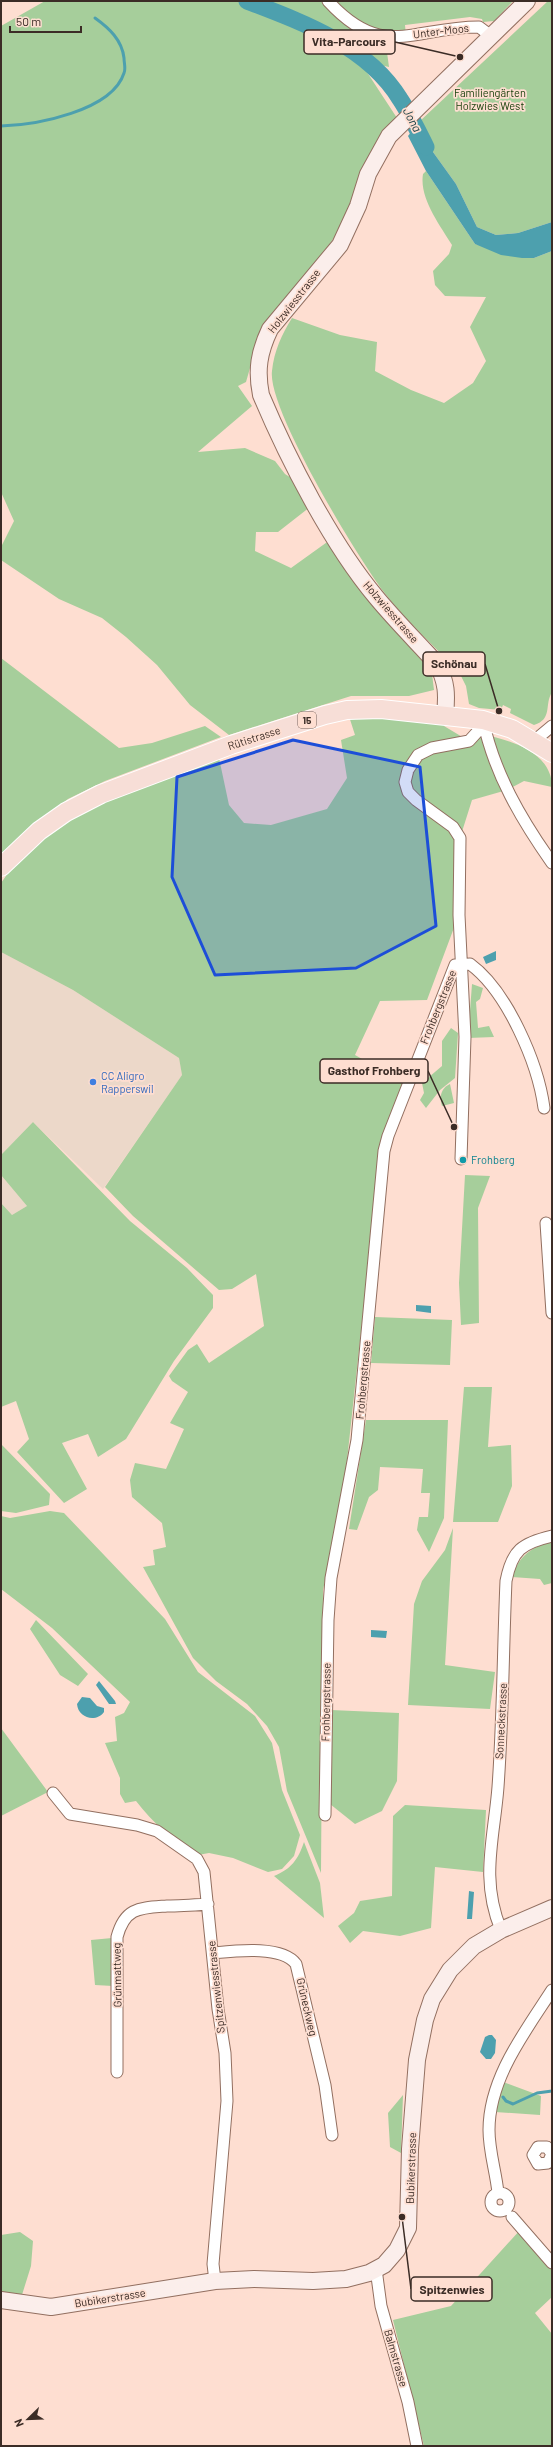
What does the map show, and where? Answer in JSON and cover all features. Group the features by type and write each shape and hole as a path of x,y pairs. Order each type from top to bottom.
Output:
{"main road":[{"name":"Rütistrasse","path":"1,867 39,831 66,812 101,794 231,745 326,715 347,710 381,709 483,720 512,729 534,740 552,753"}],"street":[{"name":"Unter-Moos","path":"328,1 352,25 371,34 400,36 479,27 491,36"},
{"name":"Holzwiesstrasse","path":"445,715 447,696 443,675 437,664 375,596 349,560 296,468 268,411 258,380 258,361 262,345 270,329 340,245 358,206 368,174 390,136 527,1"},
{"path":"483,720 488,740 507,790 531,833 552,863"},
{"name":"Frohbergstrasse","path":"461,1159 465,1066 459,915 460,838 453,826 416,800 408,792 405,782 408,770 418,755 432,748 469,741 479,730 483,720"},
{"path":"534,740 552,726"},
{"name":"Frohbergstrasse","path":"325,1815 328,1620 331,1578 357,1440 384,1151 391,1128 454,965 470,964 494,986 501,996 530,1057 540,1085 544,1108"},
{"path":"546,1223 552,1313"},
{"name":"Sonneckstrasse","path":"501,1930 492,1903 489,1867 498,1788 506,1581 513,1556 521,1547 532,1541 552,1536"},
{"name":"Spitzenwiesstrasse","path":"53,1792 70,1814 148,1828 185,1851 202,1866 208,1904 225,2053 227,2101 213,2264 215,2281"},
{"name":"Grünmattweg","path":"117,2072 117,1937 122,1922 130,1913 144,1907 208,1904"},
{"name":"Bubikerstrasse","path":"1,2300 51,2307 215,2281 254,2279 329,2281 346,2279 376,2269 390,2260 408,2228 410,2148 417,2060 425,2020 431,2003 442,1981 462,1956 501,1930 552,1908"},
{"name":"Grüneckweg","path":"213,1953 275,1953 289,1957 296,1964 325,2084 332,2135"},
{"path":"498,2193 490,2138 493,2100 504,2070 552,1990"},
{"path":"542,2146 547,2147 552,2154 552,2158 543,2165 538,2164 533,2155 538,2147 542,2146"},
{"path":"512,2217 552,2263"},
{"name":"Balmstrasse","path":"376,2269 381,2306 408,2402 417,2446"}],"highlighted area":[{"path":"293,740 420,767 436,926 356,968 215,975 172,877 177,777"}],"shaded area":[{"path":"1,952 73,990 179,1058 182,1075 103,1189 33,1122 1,1155"},
{"path":"1,1175 27,1206 12,1215 1,1203"}],"green space":[{"path":"45,1 513,1 494,21 483,22 482,19 470,17 405,25 406,36 400,36 386,45 389,67 359,60 397,118 343,224 252,361 246,382 238,386 252,406 198,452 245,448 275,461 285,474 296,481 310,507 278,532 256,532 255,551 291,568 330,540 432,674 434,690 409,696 351,696 229,735 190,705 157,665 102,618 59,599 1,560 1,547 14,521 1,492 1,26"},
{"name":"Familiengärten Holzwies West","path":"548,1 552,1 552,222 518,233 496,235 477,227 456,184 433,152 420,121"},
{"path":"426,171 475,244 534,258 552,251 552,692 544,719 534,725 510,713 511,709 503,705 501,710 479,708 469,704 466,686 461,676 392,602 354,547 335,516 298,448 274,390 272,371 275,357 282,337 292,318 340,335 377,342 375,371 411,390 444,403 473,383 486,361 470,327 486,297 445,296 435,285 433,271 449,254 452,245 436,220 427,202 423,183 423,174"},
{"path":"1,658 119,748 152,743 205,726 221,737 105,781 68,799 16,840 1,856"},
{"path":"347,710 445,715 444,726 469,741 483,734 506,740 528,750 538,757 545,765 550,775 552,787 524,781 507,790 472,800 460,838 455,925 427,1000 380,1001 355,1055 403,1082 381,1147 344,1488 323,1590 321,1873 287,1791 279,1747 267,1726 247,1704 216,1681 193,1658 143,1567 155,1565 153,1550 166,1547 162,1523 132,1497 130,1480 135,1463 166,1469 184,1429 170,1423 188,1392 172,1381 169,1376 188,1350 197,1344 209,1363 264,1326 256,1274 232,1289 219,1290 133,1216 105,1187 182,1075 179,1058 73,990 1,952 1,883 20,856 85,808 219,758 229,805 244,823 271,825 327,809 347,778 341,740 355,735"},
{"path":"472,984 483,988 480,999 476,1002 478,1028 489,1026 494,1037 468,1038"},
{"path":"451,1028 458,1033 455,1078 440,1090 426,1108 420,1100 424,1093 422,1083 442,1066 442,1041"},
{"path":"450,1084 454,1103 442,1106 441,1099 443,1090"},
{"path":"33,1122 130,1221 187,1268 213,1295 213,1308 174,1361 126,1439 98,1457 88,1434 62,1443 87,1489 64,1503 17,1452 29,1439 16,1401 1,1407 1,1203 12,1215 27,1206 1,1175 1,1155"},
{"path":"465,1175 490,1176 478,1208 479,1323 461,1325 459,1283"},
{"path":"375,1317 452,1320 450,1365 371,1363"},
{"path":"464,1387 492,1387 488,1447 511,1445 512,1486 498,1522 453,1522"},
{"path":"366,1420 448,1420 444,1518 429,1552 417,1530 419,1517 428,1517 430,1493 421,1493 423,1469 380,1467 378,1490 369,1497 357,1530 349,1529"},
{"path":"1,1444 50,1494 49,1505 16,1513 1,1511"},
{"path":"50,1511 64,1513 165,1619 198,1672 255,1716 272,1743 282,1790 300,1835 294,1856 282,1869 268,1872 233,1858 209,1853 198,1855 180,1844 164,1831 149,1817 136,1801 125,1803 120,1794 120,1778 105,1743 117,1741 115,1717 124,1713 130,1702 52,1628 1,1589 1,1516 10,1518"},
{"path":"453,1528 445,1665 495,1672 490,1709 408,1705 414,1604 422,1581 445,1550"},
{"path":"552,1542 552,1583 544,1585 540,1579 512,1577 518,1563 522,1558 532,1550"},
{"path":"36,1620 88,1674 78,1686 60,1675 30,1629"},
{"path":"331,1710 399,1713 397,1781 382,1811 355,1824 330,1804"},
{"path":"1,1728 48,1792 1,1816"},
{"path":"405,1805 486,1810 483,1872 435,1867 431,1928 400,1936 363,1931 350,1943 338,1926 354,1913 360,1901 392,1896 393,1816"},
{"path":"304,1842 320,1883 324,1918 274,1876 285,1870 293,1863"},
{"path":"112,1938 113,1986 95,1985 91,1940"},
{"path":"503,2082 541,2096 540,2115 495,2112"},
{"path":"403,2095 401,2153 390,2147 388,2113"},
{"path":"521,2229 552,2266 552,2297 535,2313 552,2334 552,2446 424,2446 393,2320 451,2306"},
{"path":"20,2232 33,2241 31,2266 21,2298 1,2300 1,2235"}],"water":[{"path":"420,121 433,152 456,184 477,227 496,235 518,233 552,222 552,251 534,258 522,258 501,255 475,244 426,171 408,136"},
{"path":"496,951 496,960 486,964 483,957"},
{"path":"416,1305 431,1306 431,1313 416,1311"},
{"path":"371,1630 387,1631 386,1638 371,1637"},
{"path":"99,1681 116,1704 109,1704 96,1685"},
{"path":"82,1697 90,1698 97,1706 104,1708 104,1712 97,1717 92,1718 84,1716 78,1709 77,1704"},
{"path":"469,1891 474,1892 472,1919 467,1919"},
{"path":"492,2035 496,2040 495,2053 491,2059 486,2059 480,2052 485,2037"}],"waterway":[{"name":"Jona","path":"247,1 311,27 352,50 370,64 386,80 400,99 426,147"},
{"path":"1,126 33,123 71,113 89,106 105,97 117,86 125,71 123,52 114,35 95,18"},
{"path":"503,2097 506,2101 513,2104 537,2093 552,2091"}],"place":[{"name":"Vita-Parcours","path":"460,57"},
{"name":"Schönau","path":"499,711"},
{"name":"CC Aligro Rapperswil","path":"93,1082"},
{"name":"Gasthof Frohberg","path":"454,1127"},
{"name":"Frohberg","path":"463,1160"},
{"name":"Spitzenwies","path":"402,2217"}]}
